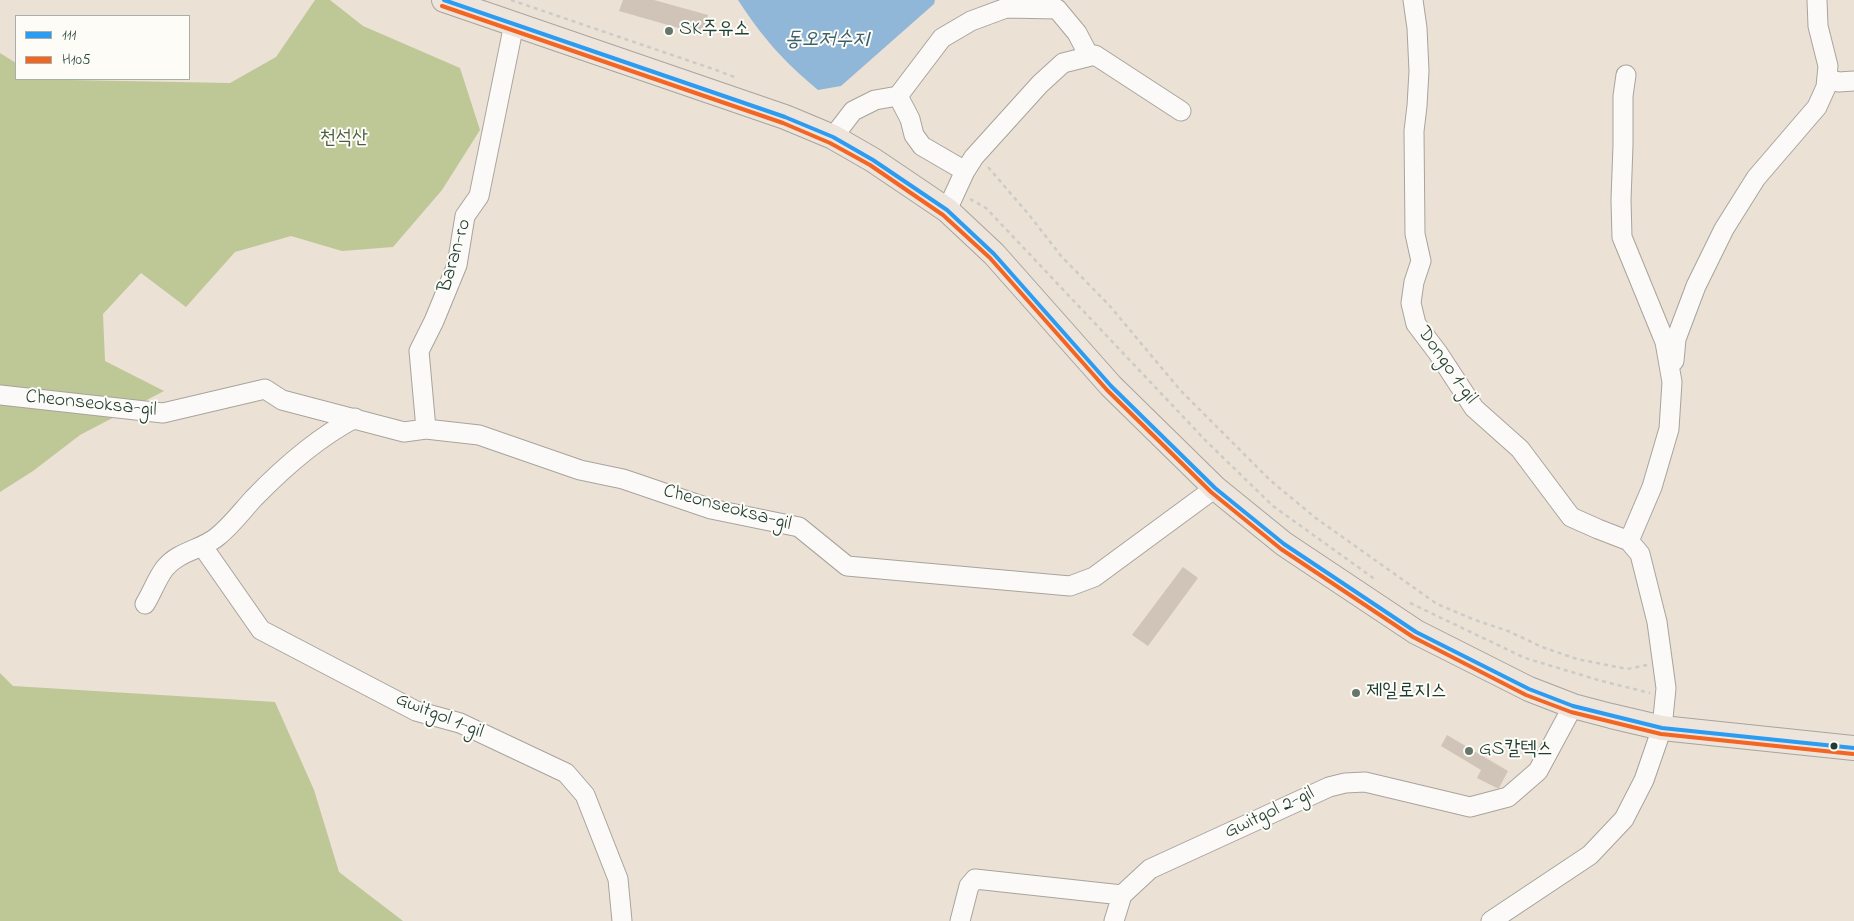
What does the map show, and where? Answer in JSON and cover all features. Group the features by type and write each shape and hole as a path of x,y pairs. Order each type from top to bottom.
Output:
{"main road":[{"path":"444,0 740,102 833,137 873,160 947,210 994,254 1110,386 1215,488 1284,544 1416,632 1529,689 1573,706 1662,728 1854,748"}],"street":[{"name":"Dongo 1-gil","path":"1413,0 1417,28 1419,71 1414,131 1415,234 1421,260 1414,282 1411,303 1416,324 1438,353 1474,408 1520,449 1571,517 1629,541"},
{"path":"1491,921 1590,855 1624,819 1644,780 1662,728 1666,688 1657,622 1640,554 1629,541 1652,487 1669,429 1676,339 1696,286 1724,229 1756,178 1817,107 1826,87 1828,66 1818,26 1816,0"},
{"path":"833,137 853,111 875,100 898,96 942,38 971,21 1006,8 1058,9 1077,33 1089,56"},
{"name":"Baran-ro","path":"426,428 419,351 434,321 457,265 465,216 479,196 514,24"},
{"path":"947,210 970,164 1040,84 1063,63 1095,55 1181,111"},
{"path":"1626,75 1623,96 1622,237 1665,342 1672,382"},
{"path":"1827,79 1840,82 1851,81"},
{"path":"898,96 910,119 914,136 922,146 970,164"},
{"name":"Cheonseoksa-gil","path":"0,395 163,413 265,389 282,400 404,432 426,428 479,435 580,470 623,479 712,509 799,527 847,566 1070,586 1094,577 1215,488"},
{"path":"145,604 165,568 181,553 203,547 218,536 256,496 303,453 333,429 355,418"},
{"name":"Gwitgol 1-gil","path":"203,547 261,630 416,711 460,723 566,773 585,795 618,879 622,921"},
{"name":"Gwitgol 2-gil","path":"1122,895 1150,869 1329,787 1365,782 1470,807 1508,797 1538,770 1573,706"},
{"path":"960,921 969,886 975,879 1122,895 1114,921"}],"path":[{"path":"970,164 983,162 1062,256 1109,305 1181,391 1271,481 1317,519 1437,604 1508,631 1542,647 1577,659 1627,669 1648,665 1662,658"}],"green space":[{"name":"천석산","path":"315,0 330,0 363,26 460,68 480,130 442,190 393,247 342,251 291,236 235,252 186,307 141,273 103,314 105,361 164,391 80,435 33,471 0,492 0,53 15,62 15,80 230,83 276,57"},
{"path":"0,673 13,686 275,702 314,790 339,872 403,921 0,921"}],"water":[{"name":"동오저수지","path":"738,0 935,0 934,4 841,86 818,90 774,48"}],"building":[{"path":"623,0 654,0 708,15 703,35 619,11"},
{"path":"1183,567 1198,578 1148,646 1132,635"},
{"path":"1447,735 1508,771 1499,788 1477,778 1481,770 1441,746"}],"transit line":[{"name":"111","path":"444,0 785,117 833,137 873,160 947,210 994,254 1111,386 1215,488 1284,544 1416,632 1529,689 1573,706 1662,728 1854,748"},
{"name":"H105","path":"442,6 783,123 830,143 870,165 943,215 990,258 1107,390 1211,492 1281,549 1413,637 1526,695 1571,712 1661,734 1853,754"}],"place":[{"name":"SK주유소","path":"669,31"},
{"name":"제일로지스","path":"1356,693"},
{"name":"GS칼텍스","path":"1469,751"}]}
